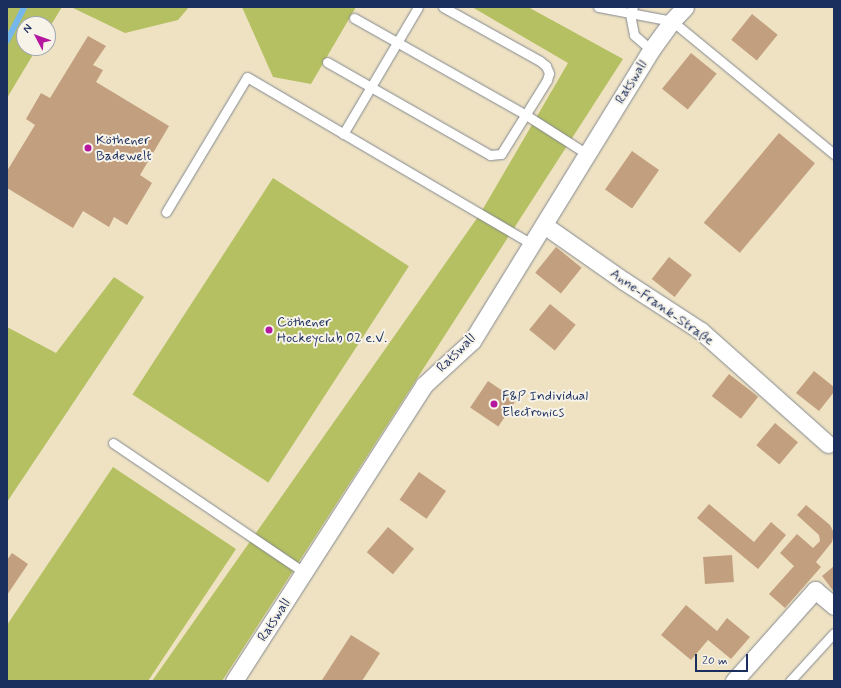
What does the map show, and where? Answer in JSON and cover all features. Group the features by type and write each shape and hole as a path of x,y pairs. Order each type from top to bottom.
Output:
{"street":[{"name":"Ratswall","path":"234,681 305,573 424,385 472,341 651,50 672,21 685,7"},
{"name":"Anne-Frank-Straße","path":"544,225 624,281 701,331 828,444"},
{"path":"734,681 815,590 834,606"}],"lane":[{"path":"343,134 418,7"},
{"path":"327,62 490,155 501,154 547,80 549,73 546,66 540,61 443,7"},
{"path":"598,7 631,11 672,21 834,154"},
{"path":"631,11 634,35 651,50"},
{"path":"354,18 526,115 587,154"},
{"path":"166,212 247,77 532,244"},
{"path":"113,443 305,573"},
{"path":"790,681 834,633"}],"green space":[{"path":"7,7 62,7 56,17 16,16 16,56 32,56 7,98"},
{"path":"71,7 189,7 178,20 125,33"},
{"path":"242,7 356,7 311,84 273,77"},
{"path":"472,7 528,7 623,59 222,681 152,681 480,214 568,63"},
{"name":"Cöthener Hockeyclub 02 e.V.","path":"273,178 409,266 268,483 132,394"},
{"path":"114,277 144,297 7,502 7,327 56,353"},
{"path":"113,467 236,549 148,681 7,681 7,625"}],"building":[{"path":"752,14 778,35 757,60 731,40"},
{"name":"Köthener Badewelt","path":"88,36 106,46 93,65 103,70 96,82 169,126 140,175 152,183 127,225 114,217 109,227 83,211 73,228 7,188 7,171 35,125 26,119 41,93 50,98"},
{"path":"691,53 717,74 688,110 662,89"},
{"path":"779,133 815,163 740,253 704,223"},
{"path":"632,151 659,170 632,208 605,190"},
{"path":"556,247 582,268 561,293 535,273"},
{"path":"669,257 692,275 675,297 652,279"},
{"path":"550,304 576,325 555,350 529,330"},
{"path":"814,371 834,387 834,392 819,411 796,393"},
{"path":"729,374 758,397 741,419 712,396"},
{"path":"488,381 516,400 498,427 470,408"},
{"path":"775,423 798,442 779,464 756,445"},
{"path":"419,472 446,491 427,519 399,500"},
{"path":"709,504 754,542 771,522 786,535 758,569 697,518"},
{"path":"806,505 830,525 834,533 832,542 816,562 821,567 785,608 769,594 794,566 780,553 797,534 813,548 820,541 819,535 797,515"},
{"path":"388,527 414,549 393,574 367,552"},
{"path":"12,553 28,564 7,595 7,560"},
{"path":"732,555 734,582 705,584 703,557"},
{"path":"834,566 834,592 822,576"},
{"path":"686,605 717,631 727,618 750,637 731,659 708,640 691,660 661,635"},
{"path":"351,635 380,653 362,681 322,680"}],"waterway":[{"path":"7,41 24,7"}],"place":[{"name":"Köthener Badewelt","path":"88,148"},
{"name":"Cöthener Hockeyclub 02 e.V.","path":"269,330"},
{"name":"F&P Individual Electronics","path":"494,404"}]}
